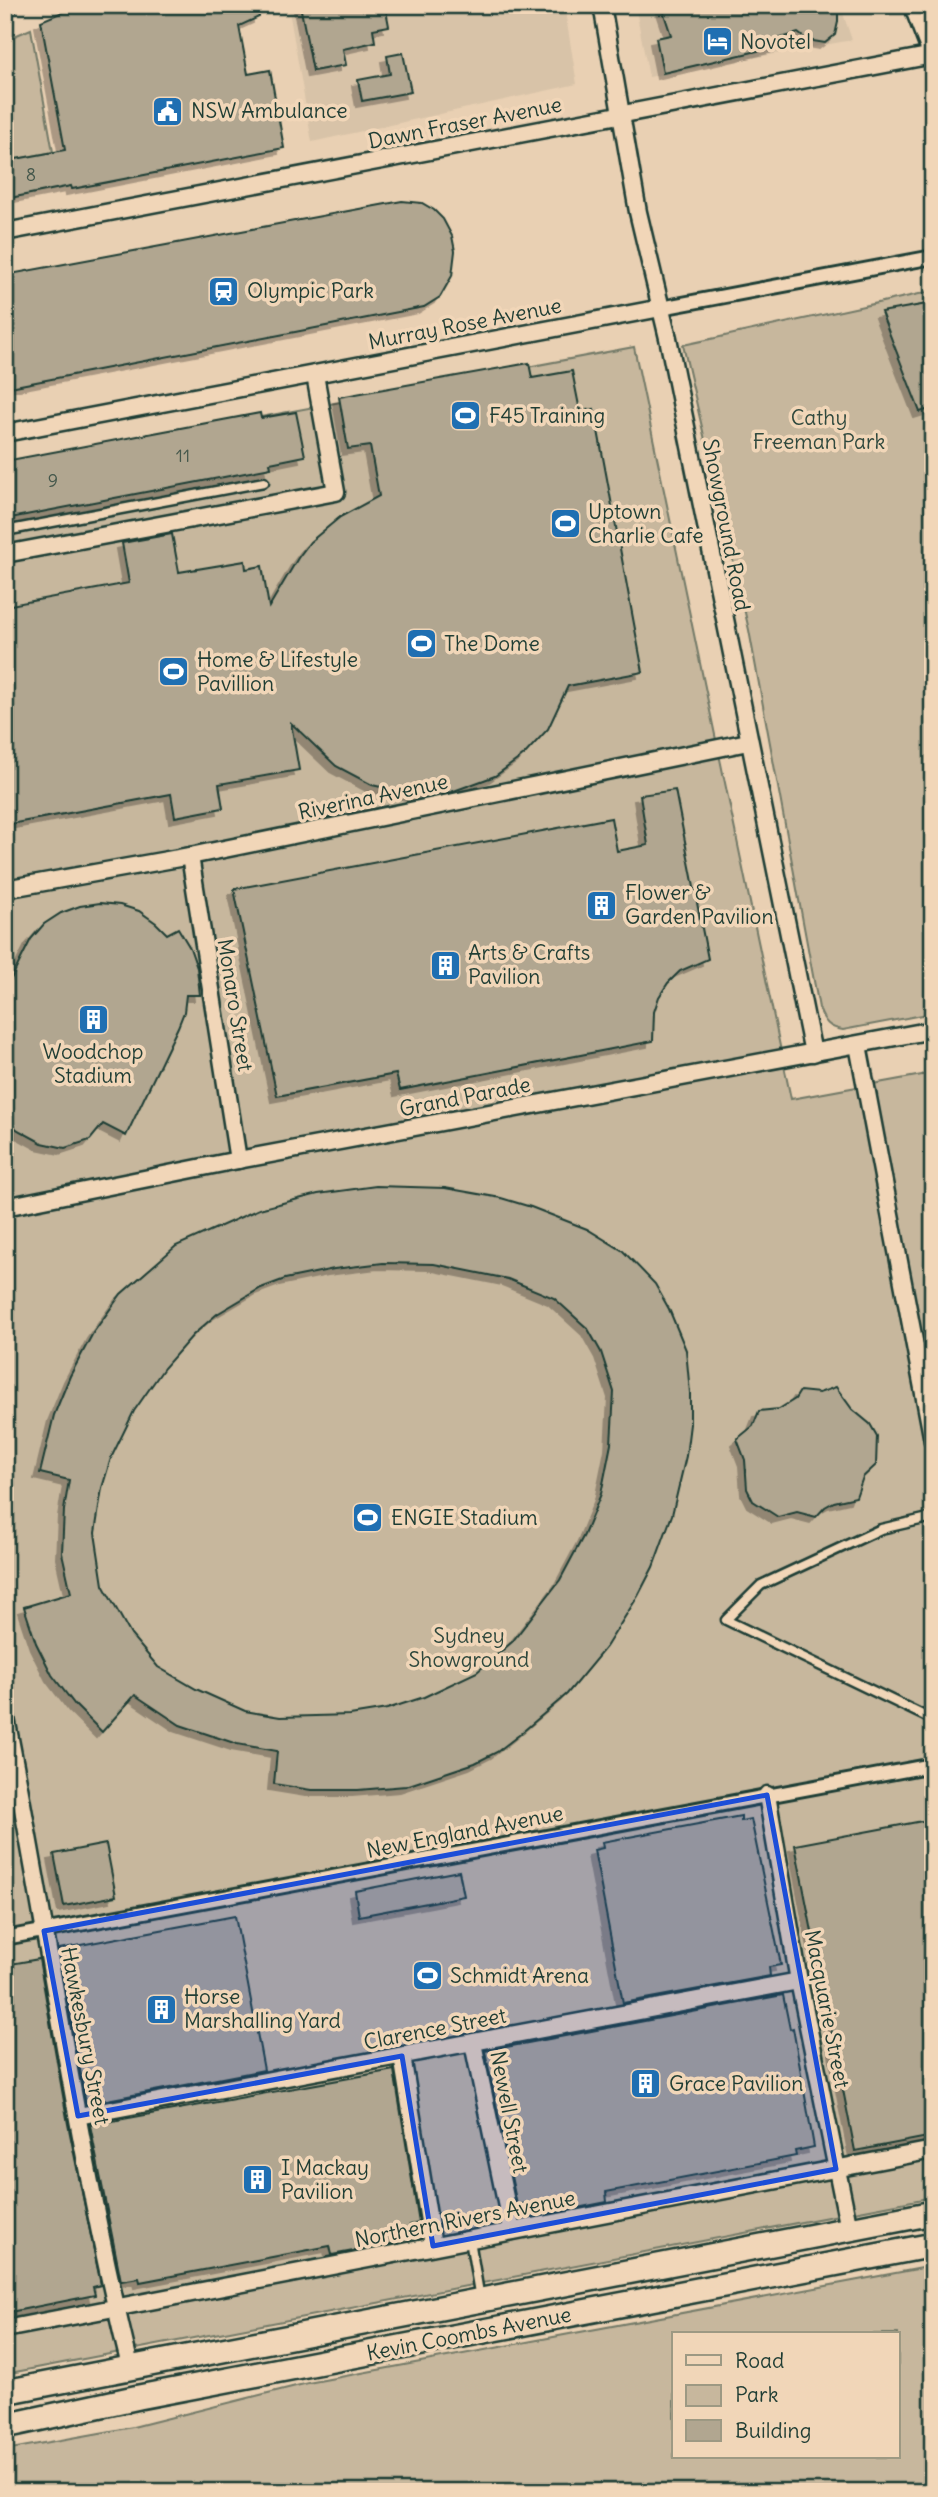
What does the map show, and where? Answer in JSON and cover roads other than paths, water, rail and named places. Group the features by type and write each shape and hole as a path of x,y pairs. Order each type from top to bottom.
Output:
{"main road":[{"name":"Kevin Coombs Avenue","path":"5,2392 933,2213"},
{"name":"Kevin Coombs Avenue","path":"5,2426 139,2397 933,2245"},
{"path":"130,2366 139,2397"}],"street":[{"name":"Showground Road","path":"602,5 638,212 661,307 813,1053"},
{"path":"915,5 933,53"},
{"name":"Dawn Fraser Avenue","path":"5,232 933,53"},
{"name":"Murray Rose Avenue","path":"5,433 933,257"},
{"path":"5,554 336,492 315,375"},
{"name":"Riverina Avenue","path":"5,889 190,856 748,742"},
{"name":"Monaro Street","path":"190,856 238,1160"},
{"name":"Grand Parade","path":"5,1207 238,1160 933,1030"},
{"path":"858,1045 933,1441"},
{"name":"Hawkesbury Street","path":"6,1724 78,2116 130,2366"},
{"name":"New England Avenue","path":"5,1938 933,1765"},
{"name":"Macquarie Street","path":"767,1795 799,1981 849,2229"},
{"name":"Clarence Street","path":"78,2116 799,1981"},
{"name":"Newell Street","path":"474,2043 512,2231"},
{"path":"402,2056 433,2246"},
{"name":"Northern Rivers Avenue","path":"5,2329 933,2150"}],"lane":[{"path":"5,531 264,482"},
{"path":"933,1517 881,1529 761,1586 726,1620 933,1720"},
{"path":"470,2239 481,2302"}],"place":[{"name":"Novotel","path":"717,42"},
{"name":"NSW Ambulance","path":"168,111"},
{"name":"Olympic Park","path":"224,291"},
{"name":"F45 Training","path":"466,416"},
{"name":"Uptown Charlie Cafe","path":"565,524"},
{"name":"The Dome","path":"421,644"},
{"name":"Home & Lifestyle Pavillion","path":"174,672"},
{"name":"Flower & Garden Pavilion","path":"602,905"},
{"name":"Arts & Crafts Pavilion","path":"445,965"},
{"name":"Woodchop Stadium","path":"93,1020"},
{"name":"ENGIE Stadium","path":"368,1518"},
{"name":"Schmidt Arena","path":"427,1976"},
{"name":"Horse Marshalling Yard","path":"161,2009"},
{"name":"Grace Pavilion","path":"646,2084"},
{"name":"I Mackay Pavilion","path":"258,2180"}],"park label":[{"name":"Cathy Freeman Park","path":"819,430"},
{"name":"Sydney Showground","path":"469,1648"}]}
